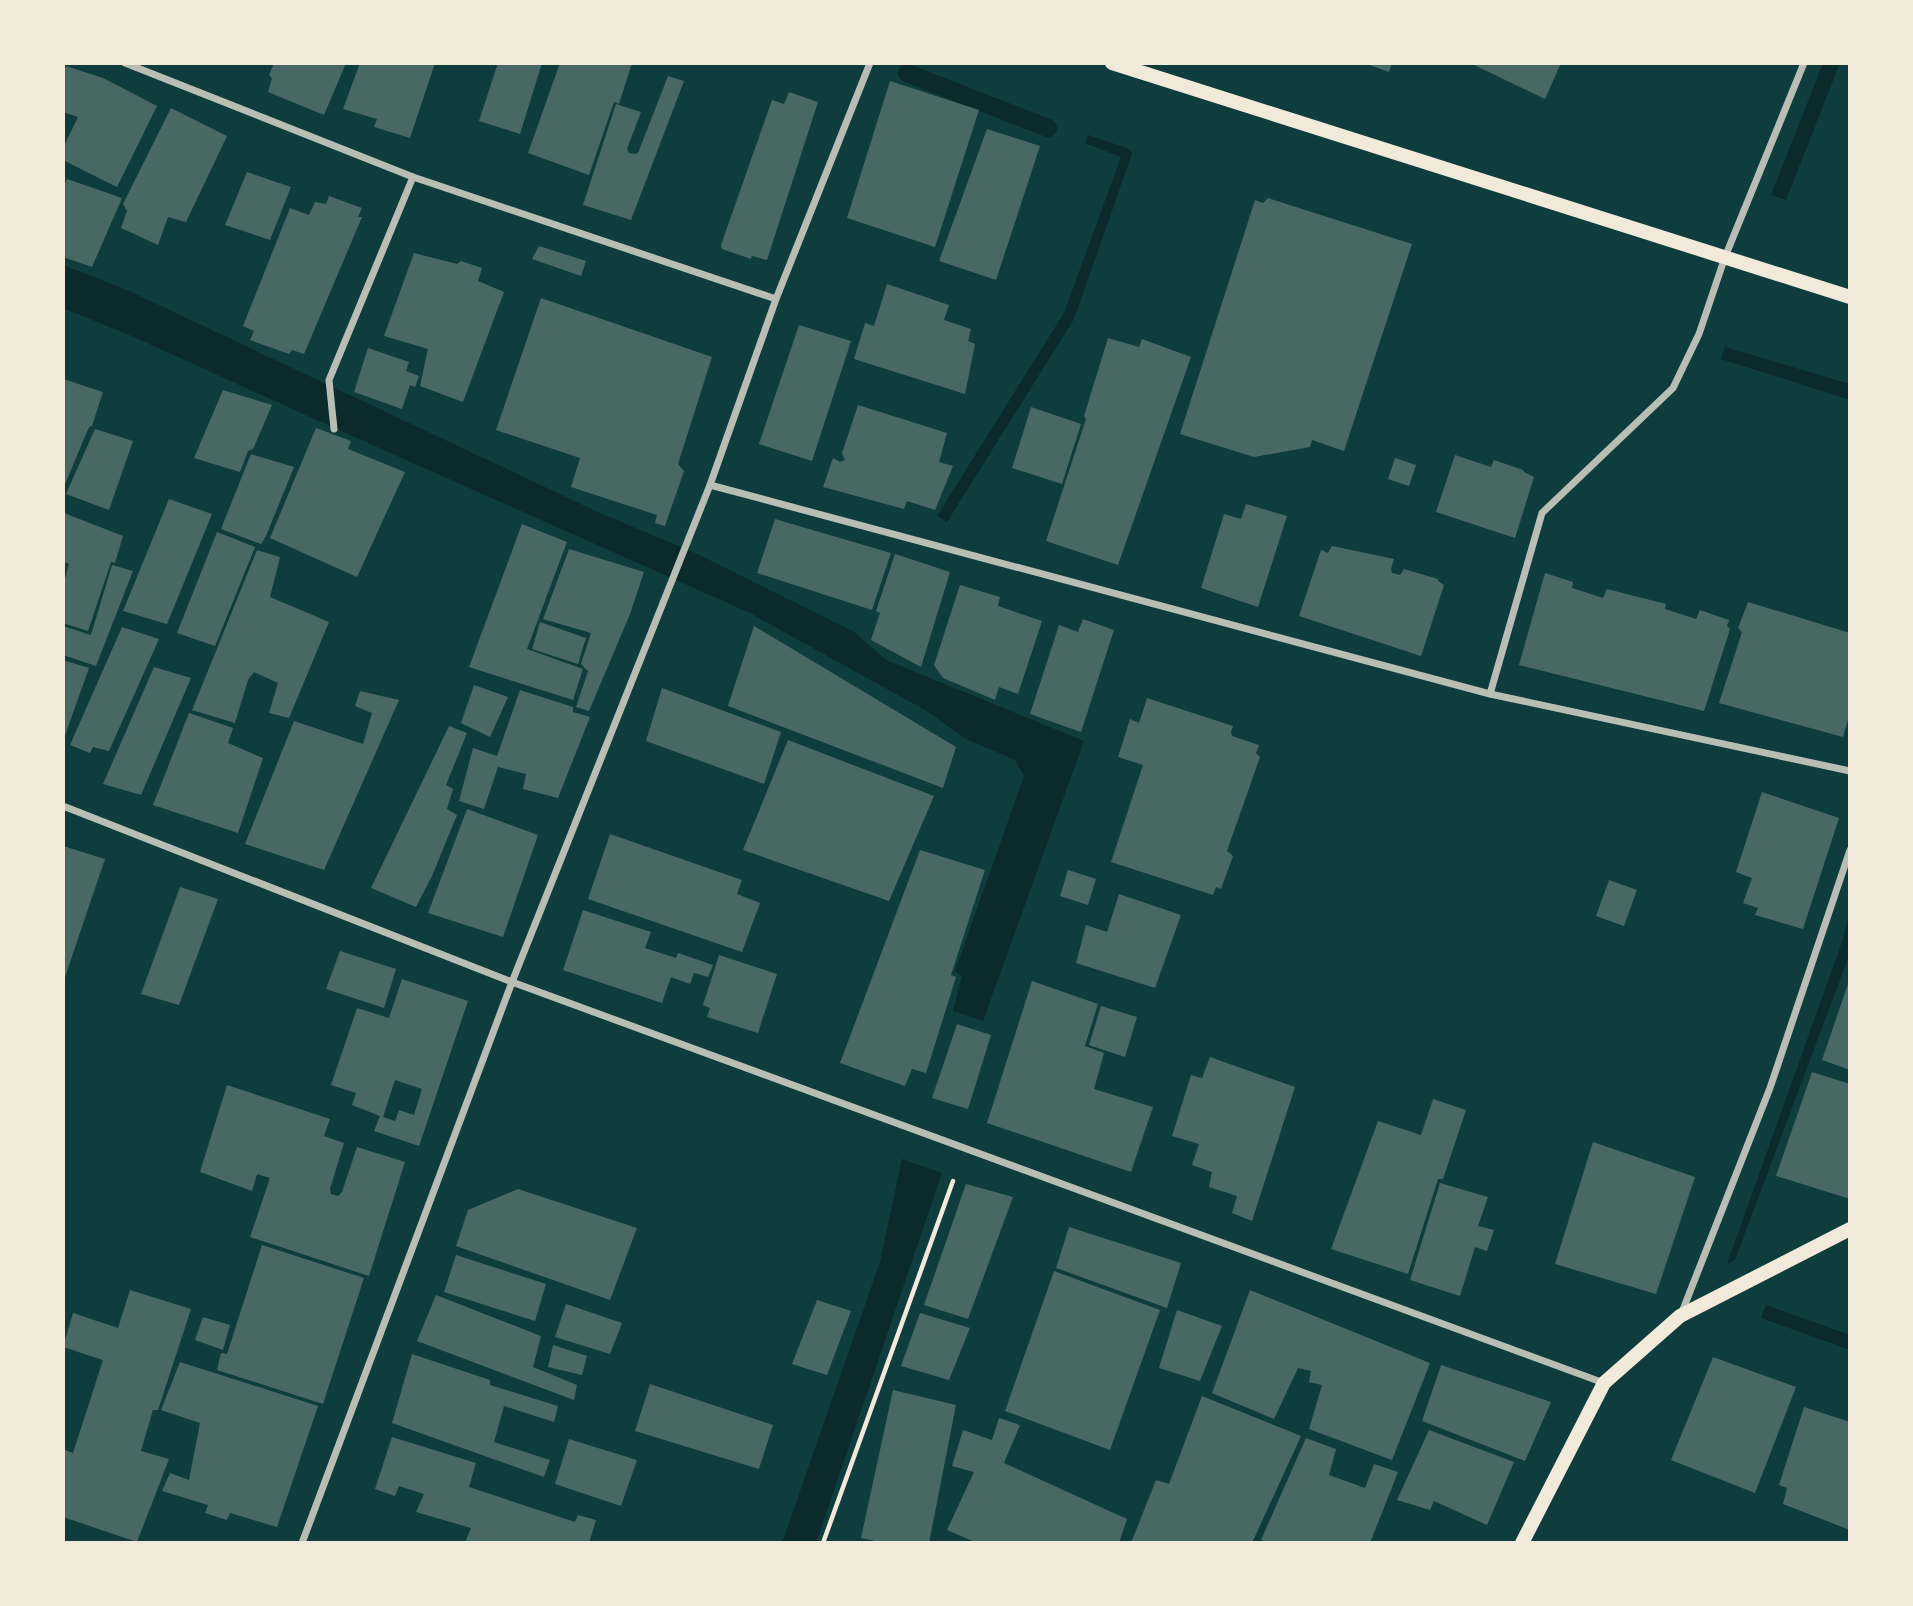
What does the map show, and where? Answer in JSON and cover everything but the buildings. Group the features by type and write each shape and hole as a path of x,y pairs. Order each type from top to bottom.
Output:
{"main road":[{"path":"1112,63 1850,297"},
{"path":"1522,1543 1604,1382 1680,1316 1850,1229"}],"street":[{"path":"125,63 413,177 776,299"},
{"path":"302,1543 512,982 710,485 776,299 870,63"},
{"path":"1490,694 1542,513 1673,388 1699,334 1725,257 1804,63"},
{"path":"334,429 329,380 413,177"},
{"path":"710,485 1490,694 1850,771"},
{"path":"63,806 512,982 1604,1382"},
{"path":"1680,1316 1770,1088 1850,850"}],"path":[{"path":"823,1543 966,1147"}],"water":[{"path":"1823,63 1840,63 1786,200 1771,195"},
{"path":"1088,135 1130,149 1132,154 1074,319 947,522 937,516 1064,313 1121,157 1085,143"},
{"path":"63,265 127,290 600,513 695,553 853,631 886,660 1084,741 983,1021 953,1011 962,976 955,971 1024,776 1015,760 966,739 925,710 750,613 134,337 63,308"},
{"path":"1725,347 1850,384 1850,400 1721,359"},
{"path":"1850,910 1850,953 1735,1260 1727,1264 1843,939"},
{"path":"902,1159 942,1173 816,1543 782,1543 880,1262"},
{"path":"1766,1305 1850,1335 1850,1350 1761,1318"}],"waterway":[{"path":"907,73 1048,128"}]}
